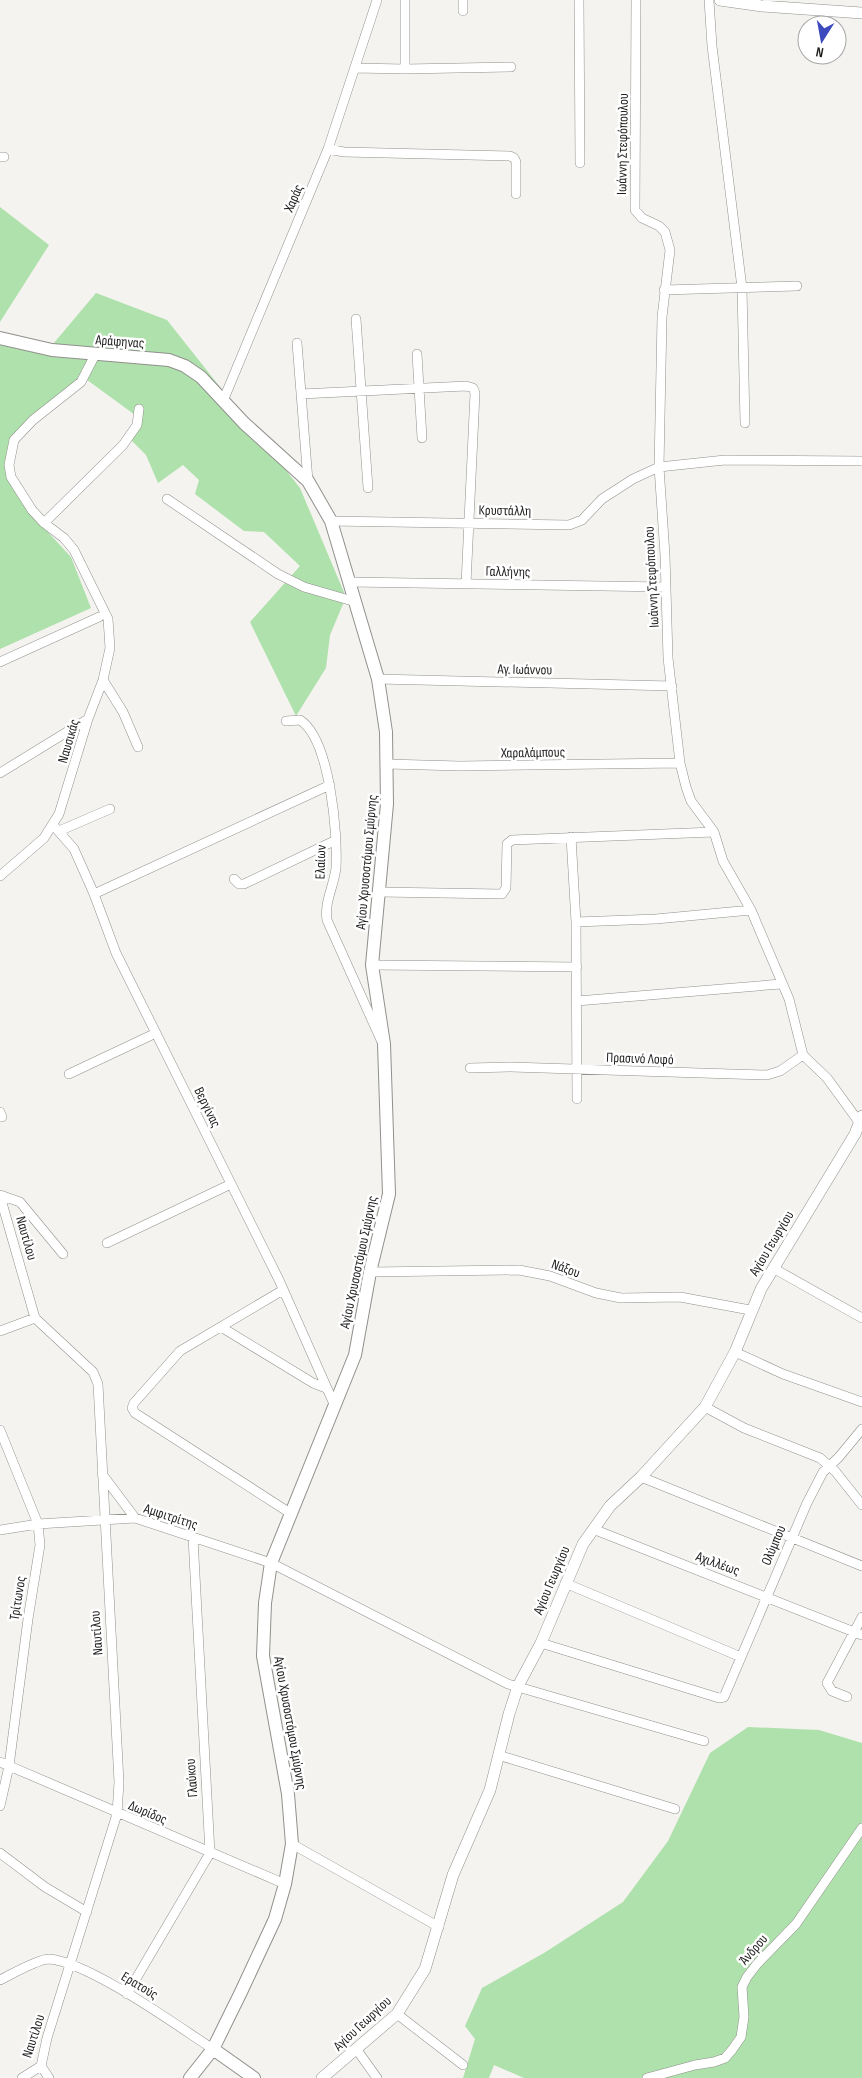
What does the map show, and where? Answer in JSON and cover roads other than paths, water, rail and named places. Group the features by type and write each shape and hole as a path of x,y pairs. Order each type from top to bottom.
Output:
{"main road":[{"name":"Αράφηνας","path":"0,338 52,350 175,361 194,371 223,401"},
{"name":"Αγίου Χρυσοστόμου Σμύρνης","path":"190,2078 212,2049 268,1935 286,1884 292,1844 287,1786 263,1656 265,1603 271,1563 355,1355 370,1272 388,1194 384,1044 372,964 387,804 384,705 356,602 331,521 308,481 223,401"},
{"name":"Ερατούς","path":"212,2049 251,2077"}],"street":[{"name":"Χαράς","path":"223,401 328,149 377,0"},
{"path":"405,0 405,69"},
{"path":"463,0 463,11"},
{"path":"578,0 580,162"},
{"name":"Ιωάννη Στεφόπουλου","path":"636,0 635,210 642,218 659,226 668,240 670,250 664,290 659,467 668,658 680,763 691,801 714,832 724,861 750,910 789,999 803,1055"},
{"path":"709,0 712,46 742,288 745,422"},
{"path":"720,0 862,13"},
{"path":"355,68 511,67"},
{"path":"328,149 344,152 510,156 516,162 516,194"},
{"path":"664,290 796,286"},
{"path":"356,319 368,488"},
{"path":"297,343 308,481"},
{"path":"417,354 422,438"},
{"path":"95,355 81,382 23,430 14,440 10,449 9,465 11,477 32,510 69,544 96,593 96,607 99,617 110,628"},
{"path":"301,394 466,386 473,388 475,393 466,584"},
{"path":"44,523 123,445 137,425 139,409"},
{"name":"Κρυστάλλη","path":"331,521 569,525 582,520 602,499 633,479 659,467 725,460 862,461"},
{"path":"167,499 278,574 304,587 356,602"},
{"name":"Γαλλήνης","path":"350,582 666,587"},
{"name":"Ναυσικάς","path":"0,876 56,828 77,762 88,719 103,680 110,648 110,628 96,593"},
{"path":"0,662 99,617"},
{"name":"Αγ. Ιωάννου","path":"378,679 672,686"},
{"path":"103,680 122,712 138,747"},
{"path":"0,772 88,719"},
{"name":"Ελαίων","path":"286,722 300,720 312,730 330,785 336,869 325,907 327,920 348,962 370,1019 384,1044"},
{"name":"Χαραλάμπους","path":"387,764 460,766 680,763"},
{"path":"94,894 330,785"},
{"path":"56,828 110,809"},
{"name":"Βεργίνας","path":"56,828 74,849 94,894 116,953 283,1290 334,1404"},
{"path":"380,892 502,894 505,890 506,846 510,840 714,832"},
{"path":"571,837 576,922 577,1001 575,1070 577,1099"},
{"path":"234,879 239,884 244,884 334,841"},
{"path":"576,922 656,919 750,910"},
{"path":"372,964 576,967"},
{"path":"577,1001 781,984"},
{"path":"69,1074 156,1033"},
{"path":"803,1055 827,1078 861,1119"},
{"name":"Πρασινό Λοφό","path":"470,1068 767,1075 780,1072 803,1055"},
{"name":"Αγίου Γεωργίου","path":"322,2078 397,2014 425,1969 453,1875 490,1790 498,1754 518,1686 541,1642 575,1561 593,1529 610,1506 641,1477 705,1408 735,1352 750,1310 773,1268 858,1137 861,1119"},
{"path":"107,1242 231,1184"},
{"path":"0,1195 20,1202 63,1254"},
{"name":"Ναυτίλου","path":"0,1195 35,1318 96,1377 106,1521 107,1583 118,1782 117,1814 47,2038 41,2066 22,2078"},
{"path":"773,1268 862,1318"},
{"name":"Νάξου","path":"370,1272 520,1270 550,1276 596,1293 621,1298 680,1297 750,1310"},
{"path":"283,1290 180,1351 134,1403 132,1408 135,1413 290,1513"},
{"path":"0,1331 35,1318"},
{"path":"221,1327 313,1383 326,1388"},
{"path":"735,1352 783,1374 862,1402"},
{"path":"705,1408 744,1428 820,1458 829,1465 862,1505"},
{"name":"Ολύμπου","path":"541,1642 720,1698 726,1696 807,1503 829,1465 839,1457 862,1429"},
{"name":"Τρίτωνος","path":"0,1430 38,1524 40,1547 28,1618 9,1766 0,1806"},
{"path":"102,1474 135,1518"},
{"path":"641,1477 862,1566"},
{"name":"Αμφιτρίτης","path":"0,1530 38,1524 135,1518 271,1563 508,1684 704,1741"},
{"name":"Αχιλλέως","path":"593,1529 858,1633"},
{"name":"Γλαύκου","path":"194,1538 210,1853"},
{"path":"565,1583 741,1657"},
{"path":"847,1697 832,1691 827,1683 858,1633 862,1617"},
{"path":"498,1754 675,1809"},
{"name":"Δωρίδος","path":"0,1762 117,1814 286,1884"},
{"name":"Άνδρου","path":"647,2078 695,2064 714,2062 725,2058 732,2050 741,2037 744,2017 742,1987 747,1977 796,1924 862,1828"},
{"path":"292,1844 439,1927"},
{"path":"0,1853 45,1887 86,1912"},
{"path":"127,1994 210,1853"},
{"name":"Ερατούς","path":"0,1980 45,1960 71,1964 127,1994 212,2049"},
{"path":"397,2014 463,2065"},
{"path":"357,2050 377,2078"},
{"path":"41,2066 49,2078"}]}
